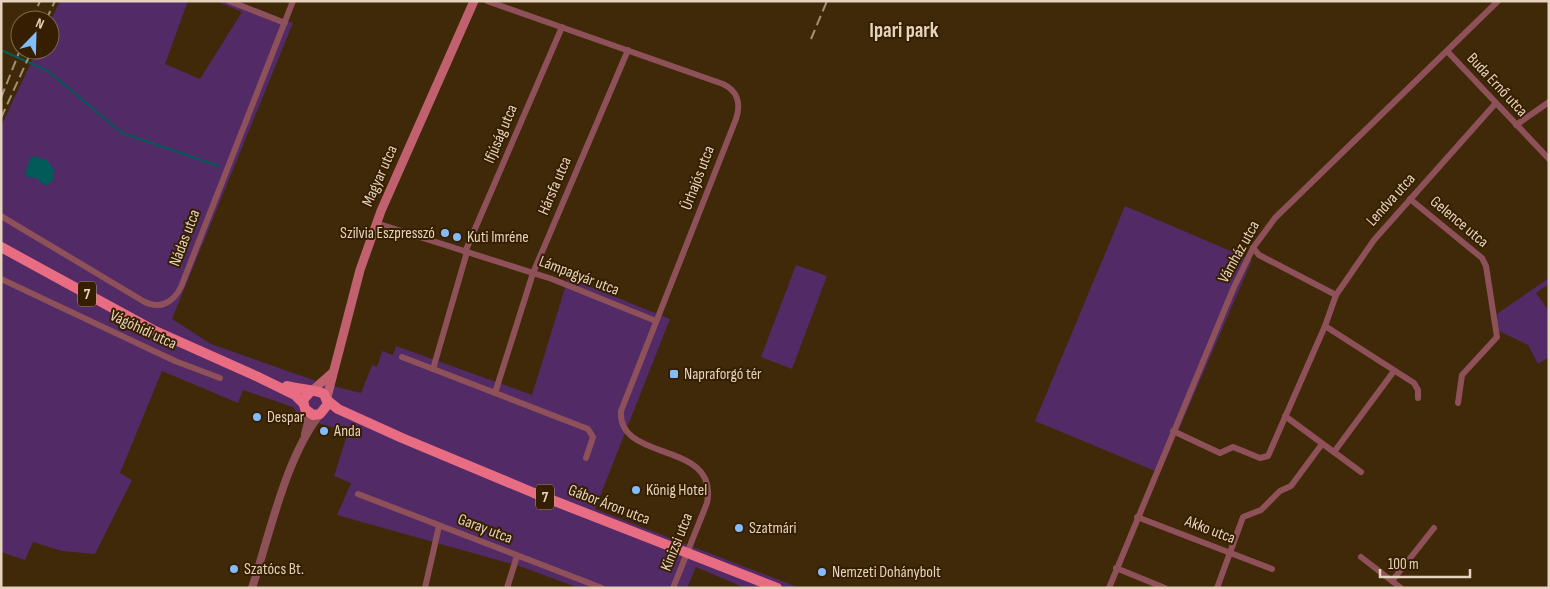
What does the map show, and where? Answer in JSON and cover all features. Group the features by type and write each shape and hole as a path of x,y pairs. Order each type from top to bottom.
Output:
{"main road":[{"name":"Magyar utca","path":"327,399 360,270 376,223 474,1"},
{"name":"7","path":"1,247 153,330 295,395 313,415 322,413"},
{"path":"305,407 304,397 334,370"},
{"name":"7","path":"256,376 321,392 327,399"},
{"path":"322,413 327,399"},
{"name":"Gábor Áron utca","path":"327,399 338,409 402,438 534,493 777,588"},
{"name":"Gábor Áron utca","path":"322,413 402,438"}],"street":[{"path":"229,1 285,23"},
{"name":"Nádas utca","path":"1,216 143,301 155,306 170,301 180,287 293,1"},
{"name":"Űrhajós utca","path":"487,1 723,84 734,92 739,105 736,119 624,398 621,411 622,426 632,436 691,464 703,472 706,477"},
{"name":"Vámház utca","path":"1109,588 1173,431 1253,248 1275,218 1498,1"},
{"name":"Ifjúság utca","path":"433,369 466,252 562,27"},
{"name":"Hársfa utca","path":"495,393 533,273 628,50"},
{"name":"Buda Ernő utca","path":"1447,52 1549,159"},
{"path":"1516,125 1549,102"},
{"name":"Lendva utca","path":"1173,431 1220,453 1234,447 1262,458 1269,453 1325,326 1336,295 1374,240 1495,104"},
{"name":"Gelence utca","path":"1410,199 1482,258 1486,266 1497,337 1463,372 1458,403"},
{"name":"Lámpagyár utca","path":"376,223 533,273 656,321"},
{"path":"1253,248 1259,255 1336,295"},
{"name":"Vágóhídi utca","path":"1,278 175,360 220,378"},
{"path":"1325,326 1414,383 1418,390 1418,398"},
{"path":"402,357 588,429 593,437 586,458"},
{"path":"1334,452 1394,371"},
{"path":"302,446 308,422 305,407"},
{"path":"252,588 274,513 302,446 322,413"},
{"path":"1285,416 1361,472"},
{"path":"1217,588 1244,517 1262,509 1280,491 1291,486 1322,444"},
{"name":"Kinizsi utca","path":"673,588 707,502 708,488 706,477"},
{"name":"Garay utca","path":"358,494 588,585 602,588"},
{"name":"Akko utca","path":"1137,517 1272,569"},
{"path":"425,588 439,526"},
{"path":"1392,581 1434,528"},
{"path":"507,588 517,556"},
{"path":"1361,557 1401,588"},
{"path":"1116,568 1164,588"}],"shaded area":[{"path":"60,1 188,1 165,64 200,79 242,12 216,1 238,1 293,23 172,319 211,344 316,381 320,378 337,387 361,393 372,365 377,367 382,351 393,355 396,346 532,395 568,278 670,319 595,509 800,588 745,588 696,567 687,588 579,588 519,566 337,515 351,483 334,476 348,432 301,418 293,407 243,390 238,403 162,371 120,473 132,480 95,554 62,551 33,542 25,560 1,552 1,126 32,60 60,60 60,10 56,10"},
{"path":"1125,206 1252,260 1160,473 1035,421"},
{"path":"796,265 827,276 792,369 761,357"},
{"path":"1549,278 1549,284 1536,293 1549,311 1549,357 1538,364 1528,345 1499,331 1497,314"}],"water":[{"path":"37,156 40,159 46,159 53,168 53,180 46,186 36,178 28,177 25,174 30,158"}],"waterway":[{"path":"1,50 48,71 122,133 219,166"}],"railway":[{"path":"36,10 40,1"},
{"path":"51,10 55,1"},
{"path":"811,39 827,1"},
{"path":"1,98 16,60"},
{"path":"1,118 27,60"}],"place":[{"name":"Szilvia Eszpresszó","path":"445,233"},
{"name":"Kuti Imréne","path":"457,237"},
{"name":"Napraforgó tér","path":"674,374"},
{"name":"Despar","path":"257,417"},
{"name":"Anda","path":"324,431"},
{"name":"König Hotel","path":"636,490"},
{"name":"Szatmári","path":"739,528"},
{"name":"Szatócs Bt.","path":"234,569"},
{"name":"Nemzeti Dohánybolt","path":"822,572"}],"district":[{"name":"Ipari park","path":"904,30"}]}
